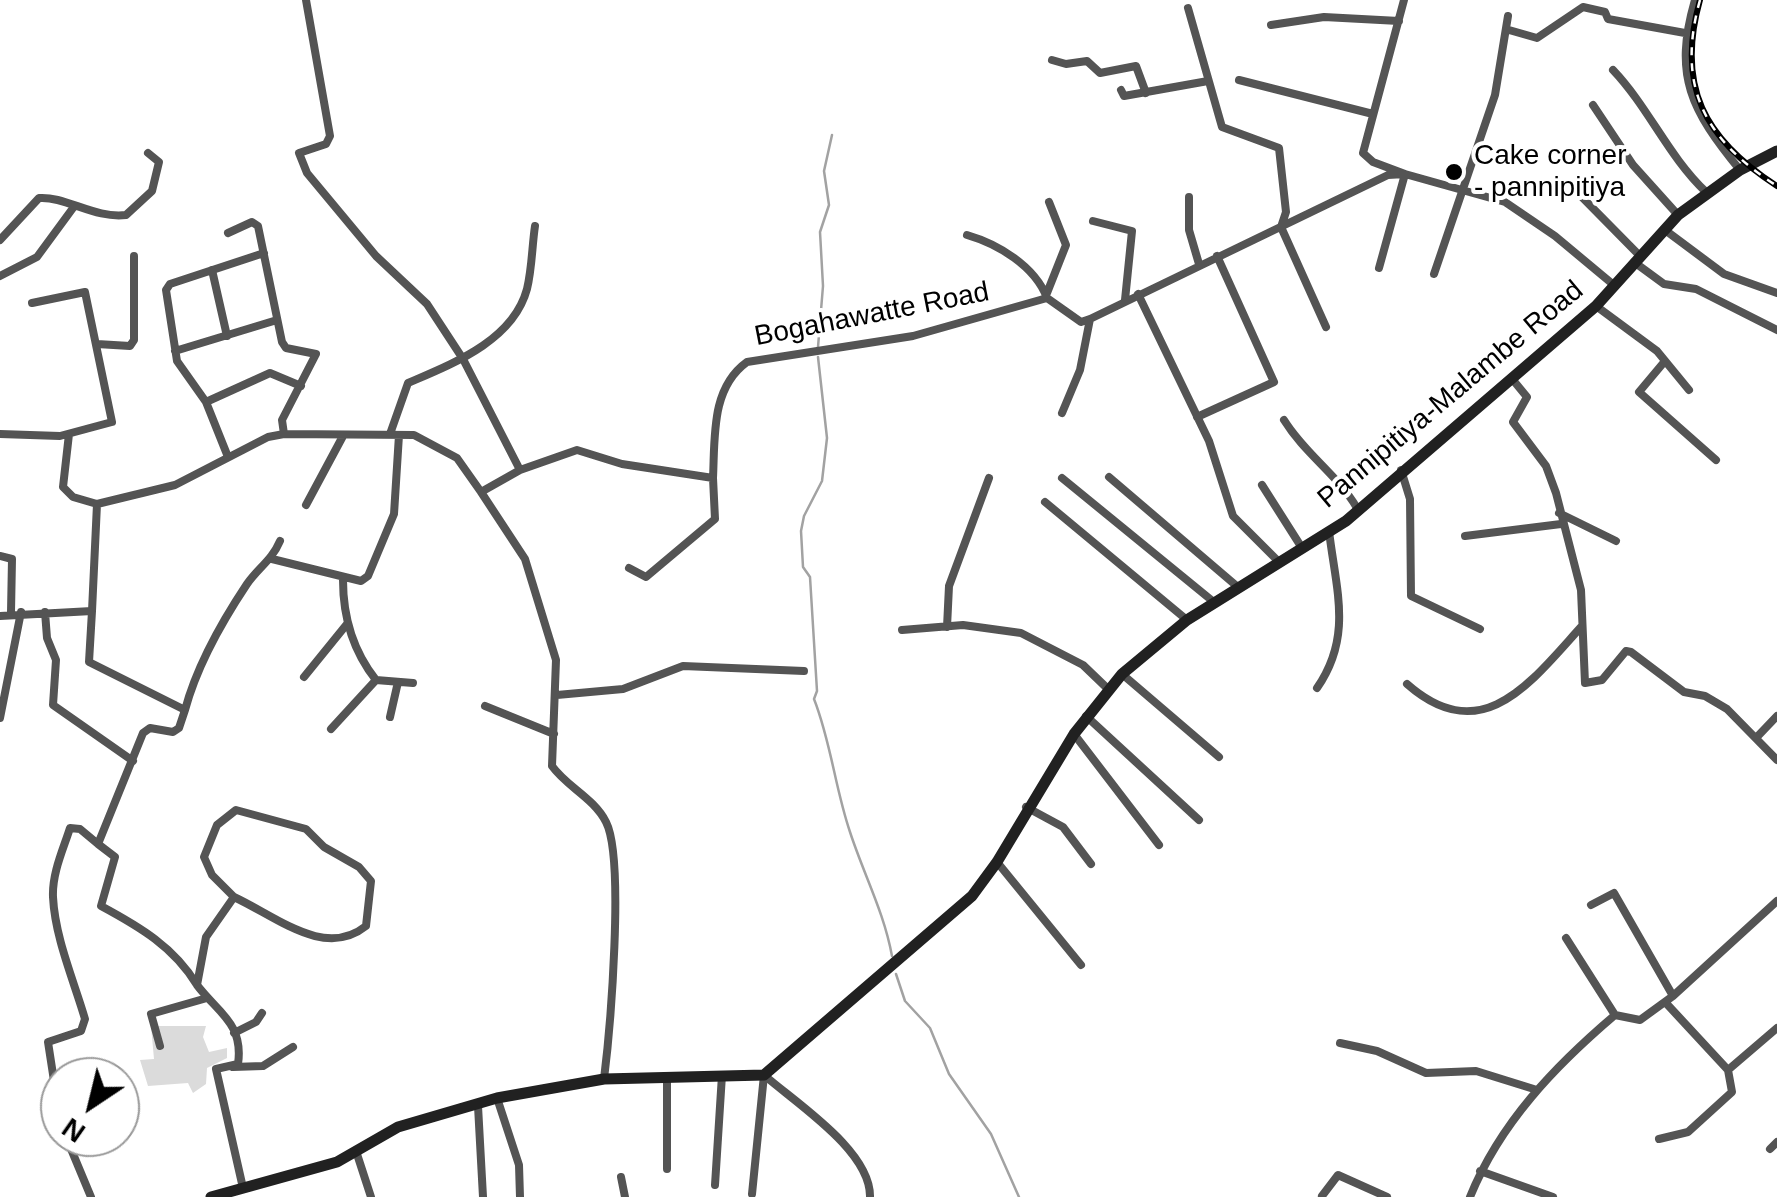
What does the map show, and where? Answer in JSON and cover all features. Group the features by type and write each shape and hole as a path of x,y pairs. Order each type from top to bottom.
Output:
{"street":[{"path":"306,0 330,136 326,144 298,153 307,172 376,256 427,304 463,359 520,470"},
{"path":"1404,0 1364,154 1373,162 1406,174 1505,202 1615,286"},
{"path":"1695,0 1682,51 1687,81 1712,134 1740,170"},
{"path":"1509,30 1537,38 1584,7 1605,12 1608,19 1686,33"},
{"path":"1188,8 1222,127 1279,148 1286,212 1281,228 1326,327"},
{"path":"1434,274 1495,95 1509,30 1508,16"},
{"path":"1271,25 1314,17 1399,21"},
{"path":"1052,60 1066,64 1088,60 1100,73 1136,66 1146,93"},
{"path":"1613,70 1633,92 1680,167 1706,192"},
{"path":"1239,80 1373,114"},
{"path":"1121,90 1124,96 1208,81"},
{"path":"1593,105 1633,165 1678,215"},
{"name":"Pannipitiya-Malambe Road","path":"764,1075 972,896 1086,716 1122,674 1187,620 1329,531 1358,508 1596,306 1678,215 1740,170 1777,151"},
{"path":"0,240 39,198 73,208 126,214 152,190 159,162 148,153"},
{"path":"967,235 996,244 1047,295 1081,322 1374,180 1406,174"},
{"path":"1379,268 1406,174"},
{"path":"1571,186 1664,284 1696,289 1777,330"},
{"path":"1190,196 1189,230 1200,264"},
{"path":"1047,295 1066,245 1049,202"},
{"path":"0,276 37,257 73,208"},
{"path":"1093,221 1132,231 1125,300"},
{"path":"228,234 252,222 258,226 286,348 316,354 282,420 284,434"},
{"path":"272,559 343,580 361,581 368,576 394,514 395,434 408,383 463,359 490,341 522,302 535,226"},
{"path":"1666,230 1724,274 1777,293"},
{"path":"228,457 206,402 177,361 166,290 170,284 264,252"},
{"path":"97,344 130,346 134,340 134,256"},
{"path":"1198,417 1274,382 1217,256"},
{"path":"212,270 226,336"},
{"path":"0,434 70,434 112,422 85,292 32,303"},
{"path":"1138,294 1198,417 1233,516 1278,562"},
{"name":"Bogahawatte Road","path":"629,568 646,577 716,519 716,420 728,376 747,362 914,336 1047,295"},
{"path":"1596,306 1623,323 1689,390"},
{"path":"1062,413 1080,370 1090,319"},
{"path":"175,351 277,320"},
{"path":"1664,361 1638,392 1716,460"},
{"path":"206,402 270,373 301,386"},
{"path":"1513,380 1526,396 1513,422 1546,466 1581,590 1586,683 1602,680 1631,652 1684,692 1705,696 1727,710 1777,760"},
{"path":"1284,420 1316,462 1343,483 1358,508"},
{"path":"70,434 64,486 73,497 97,504 175,485 268,437 284,434 414,435 457,458 525,559 556,660 552,766 597,808 609,827 616,888 604,1079"},
{"path":"306,505 343,436"},
{"path":"482,492 520,470 577,450 622,464 713,478"},
{"path":"1401,470 1410,498 1412,596 1480,629"},
{"path":"946,630 949,586 988,478"},
{"path":"1062,478 1215,604"},
{"path":"1109,478 1240,588"},
{"path":"1262,485 1302,548"},
{"path":"1045,502 1187,620"},
{"path":"97,504 89,662 185,710"},
{"path":"1559,514 1616,541"},
{"path":"1465,536 1561,524"},
{"path":"1317,688 1334,663 1342,634 1329,531"},
{"path":"98,844 143,733 150,728 172,732 179,728 193,679 212,642 250,580 272,559 280,541"},
{"path":"0,556 12,560 16,612 0,718"},
{"path":"343,580 347,624 376,680"},
{"path":"0,616 92,610"},
{"path":"45,612 47,638 56,660 53,705 133,761"},
{"path":"304,677 347,624"},
{"path":"946,630 949,625 963,625 1021,633 1083,665 1109,690"},
{"path":"1408,684 1428,702 1464,712 1492,709 1528,685 1581,627"},
{"path":"902,630 946,630"},
{"path":"557,695 623,689 683,666 804,671"},
{"path":"1122,674 1219,757"},
{"path":"376,680 412,682"},
{"path":"331,729 376,680"},
{"path":"390,717 398,682"},
{"path":"485,706 554,734"},
{"path":"1086,716 1199,820"},
{"path":"1756,738 1777,716"},
{"path":"1074,734 1159,846"},
{"path":"1026,807 1063,827 1077,840 1091,864"},
{"path":"236,810 306,829 324,846 359,867 371,881 372,894 366,926 349,939 326,942 234,896 212,875 204,858 216,825 236,810"},
{"path":"50,1057 48,1042 81,1031 86,1020 62,943 53,897 56,871 70,828 80,829 115,857 101,906 142,928 182,960 207,998 225,1010 240,1057 232,1067"},
{"path":"997,862 1081,966"},
{"path":"1591,905 1614,893 1669,999 1728,1070 1732,1092 1688,1132 1659,1139"},
{"path":"197,985 206,937 234,896"},
{"path":"1566,938 1615,1016 1640,1020 1669,999 1777,900"},
{"path":"160,1046 151,1014 207,998"},
{"path":"234,1033 256,1022 262,1013"},
{"path":"1470,1197 1506,1127 1537,1090 1615,1016"},
{"path":"1728,1070 1777,1028"},
{"path":"1340,1043 1377,1051 1426,1073 1476,1071 1537,1090"},
{"path":"244,1188 216,1069 263,1066 293,1047"},
{"path":"715,1185 722,1074"},
{"path":"212,1197 336,1162 398,1127 498,1098 604,1079 722,1074 764,1075 856,1156 871,1182 870,1197"},
{"path":"752,1194 764,1075"},
{"path":"667,1076 667,1169"},
{"path":"498,1098 519,1164 520,1197"},
{"path":"478,1106 484,1197"},
{"path":"356,1151 372,1197"},
{"path":"75,1157 92,1197"},
{"path":"1480,1171 1553,1197"},
{"path":"1322,1196 1338,1175 1387,1197"},
{"path":"621,1177 626,1197"}],"shaded area":[{"path":"151,1026 206,1026 203,1037 209,1052 227,1048 227,1058 207,1068 206,1084 193,1093 188,1083 148,1086 140,1060 154,1059"}],"waterway":[{"path":"818,347 823,286 820,232 829,205 824,171 832,135"},
{"path":"818,357 827,438 822,481 804,516 801,531 803,567 810,577 817,691 814,699 855,848 892,956"},
{"path":"896,974 905,1001 930,1028 949,1074 991,1134 1019,1197"}],"railway":[{"path":"1700,0 1692,59 1702,108 1731,149 1777,186"}],"place":[{"name":"Cake corner - pannipitiya","path":"1454,172"}]}
